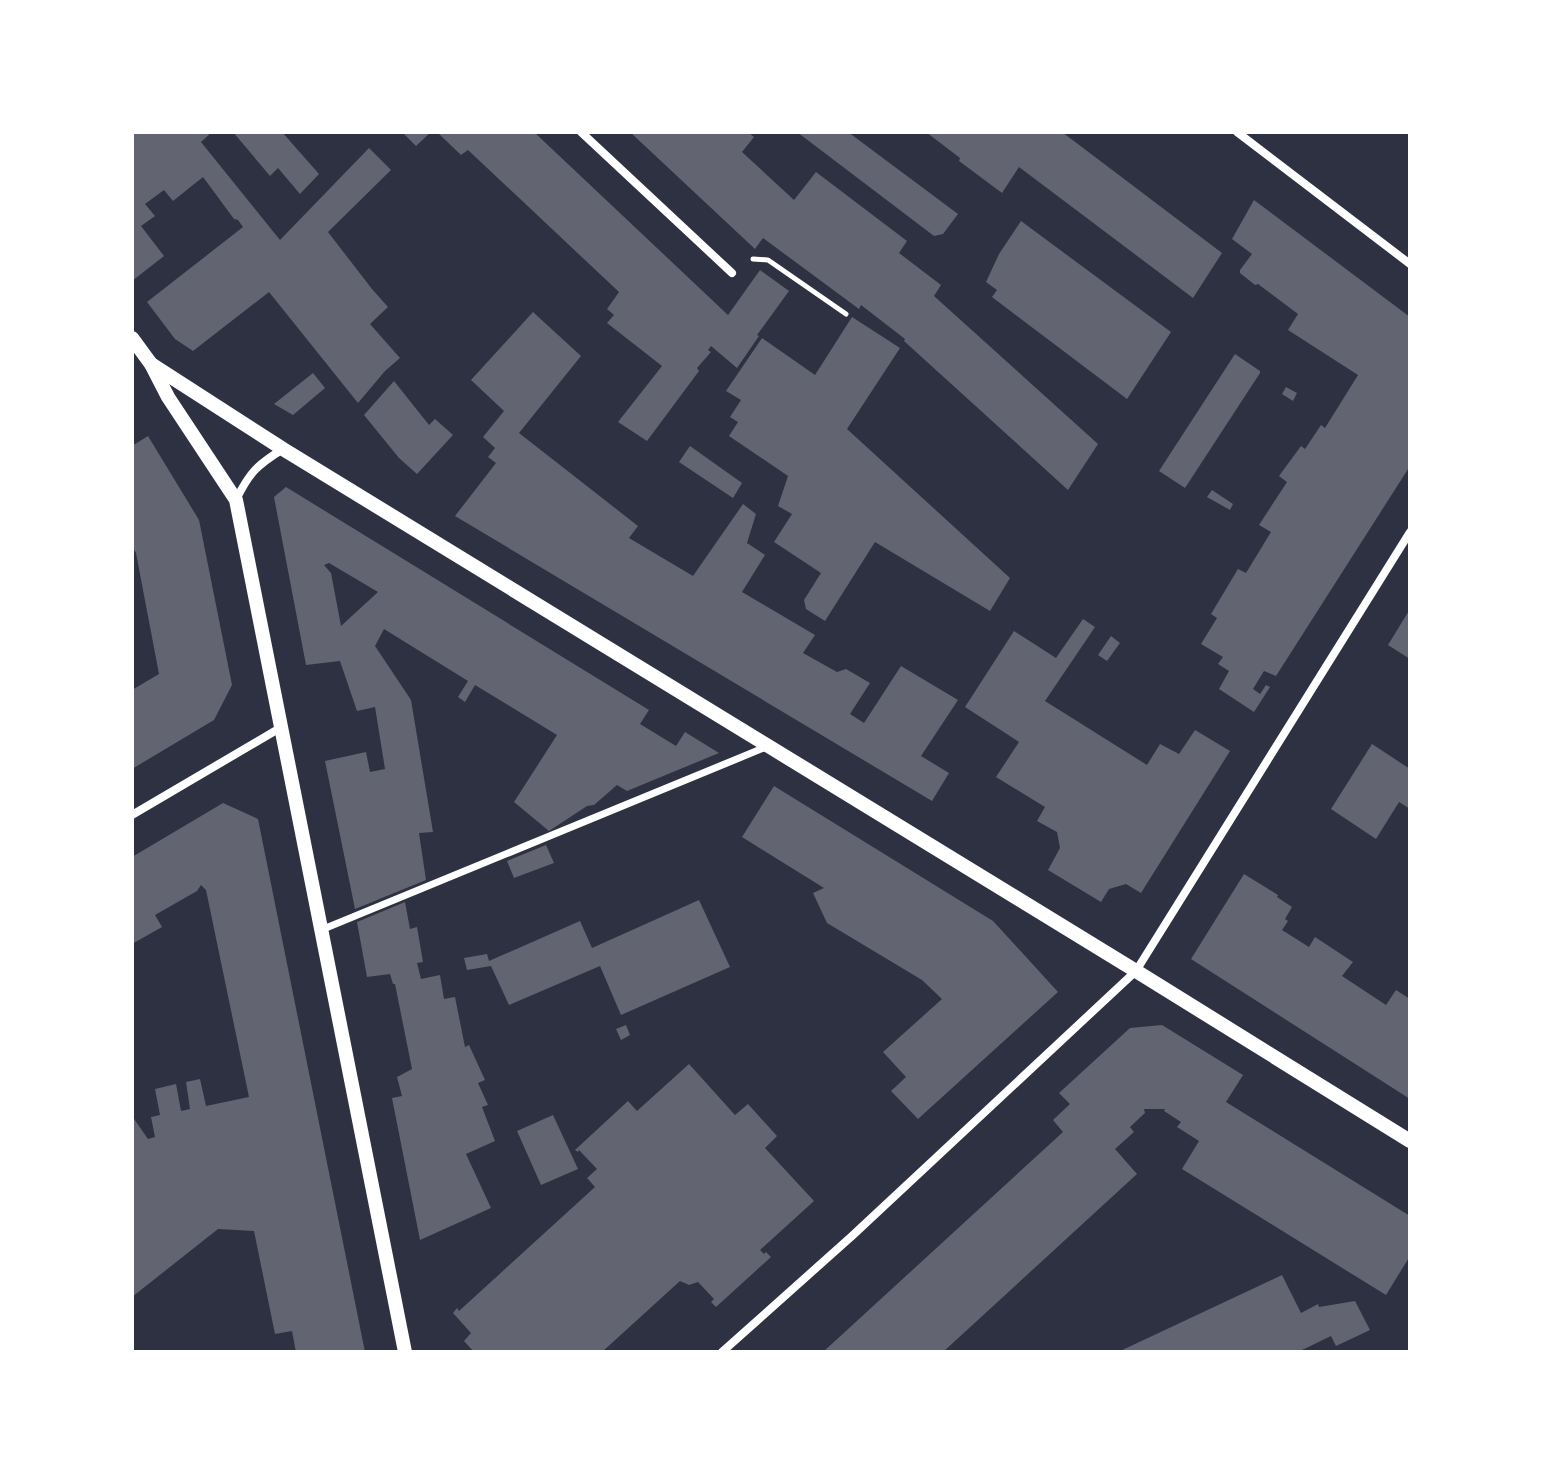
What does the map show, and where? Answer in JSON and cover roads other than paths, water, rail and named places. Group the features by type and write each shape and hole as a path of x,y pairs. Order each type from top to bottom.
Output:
{"street":[{"path":"581,132 732,273"},
{"path":"1237,132 1410,264"},
{"path":"132,338 236,500 405,1352"},
{"path":"151,364 283,449 1410,1141"},
{"path":"236,500 247,476 283,449"},
{"path":"722,1352 852,1236 1136,971 1410,532"},
{"path":"132,815 280,728"},
{"path":"321,930 768,746"}]}
